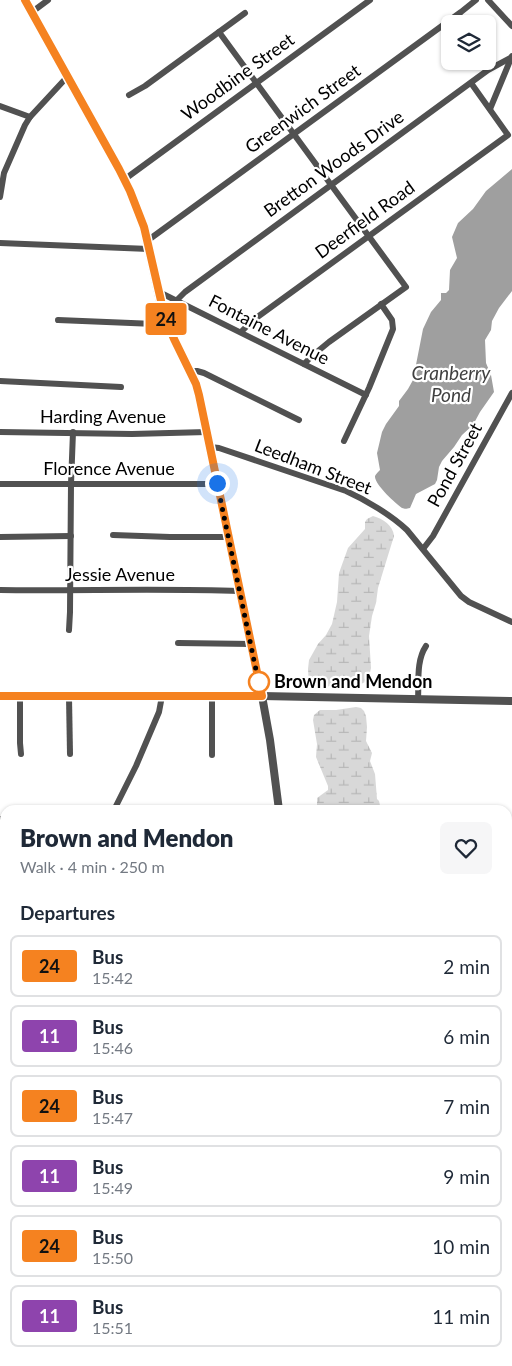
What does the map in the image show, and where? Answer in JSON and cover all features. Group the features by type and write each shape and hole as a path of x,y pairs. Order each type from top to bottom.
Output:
{"street":[{"path":"25,0 125,179 140,215 167,322 196,384 252,644 270,740 278,805"},
{"path":"32,12 48,0"},
{"name":"Woodbine Street","path":"125,179 370,0"},
{"name":"Greenwich Street","path":"148,245 294,134 476,0"},
{"path":"488,0 512,26"},
{"path":"129,95 145,86 245,13"},
{"path":"219,32 406,287 314,354 304,364"},
{"path":"490,109 512,56"},
{"name":"Bretton Woods Drive","path":"177,300 185,292 494,66 512,56"},
{"path":"0,197 2,173 25,125 30,117 68,76"},
{"path":"471,83 490,109"},
{"path":"0,106 30,117"},
{"name":"Deerfield Road","path":"241,332 252,321 508,135 490,109"},
{"path":"0,243 148,245"},
{"name":"Fontaine Avenue","path":"158,292 366,395"},
{"path":"344,441 366,395 393,327 392,320 381,304"},
{"path":"58,320 157,324 167,322"},
{"path":"190,371 202,372 299,420"},
{"path":"0,381 121,387"},
{"name":"Pond Street","path":"423,549 433,536 511,398"},
{"path":"504,408 512,408"},
{"name":"Harding Avenue","path":"0,432 132,434 207,432"},
{"path":"69,630 73,432"},
{"name":"Leedham Street","path":"210,447 220,448 353,494 372,505 403,526 465,599 512,622"},
{"name":"Florence Avenue","path":"0,484 217,483"},
{"path":"113,535 229,537"},
{"path":"0,537 71,536"},
{"name":"Jessie Avenue","path":"0,590 144,589 240,591"},
{"path":"178,643 252,644"},
{"path":"418,700 419,661 422,651 426,646"},
{"path":"0,696 262,696 512,701"},
{"path":"69,696 70,754"},
{"path":"116,805 136,766 159,712 162,696"},
{"path":"212,696 212,755"},
{"path":"20,697 21,754"}],"green space":[{"path":"373,516 387,523 392,529 394,536 378,588 372,616 369,636 371,668 369,677 367,681 361,684 333,685 320,689 313,688 309,685 309,660 332,624 337,602 339,573 348,548 365,529 367,519"},
{"path":"356,707 364,711 367,727 366,741 372,753 370,761 375,774 377,799 380,805 317,805 317,798 328,790 328,786 316,757 317,744 313,720 314,715 320,710"}],"water":[{"name":"Cranberry Pond","path":"512,169 512,291 499,308 485,340 486,363 491,375 494,392 473,425 462,435 442,461 435,484 416,494 410,508 402,508 386,494 376,480 375,476 380,470 377,453 382,432 413,380 423,329 431,312 441,300 441,293 446,293 449,290 450,270 457,258 452,237 458,223 473,209 486,191"}],"bus line":[{"name":"24","path":"0,696 262,696 199,395 196,384 165,318 140,215 128,185 25,0"}],"place":[{"name":"Brown and Mendon","path":"259,682"}],"route":[{"path":"217,483 260,689 259,682"}]}
